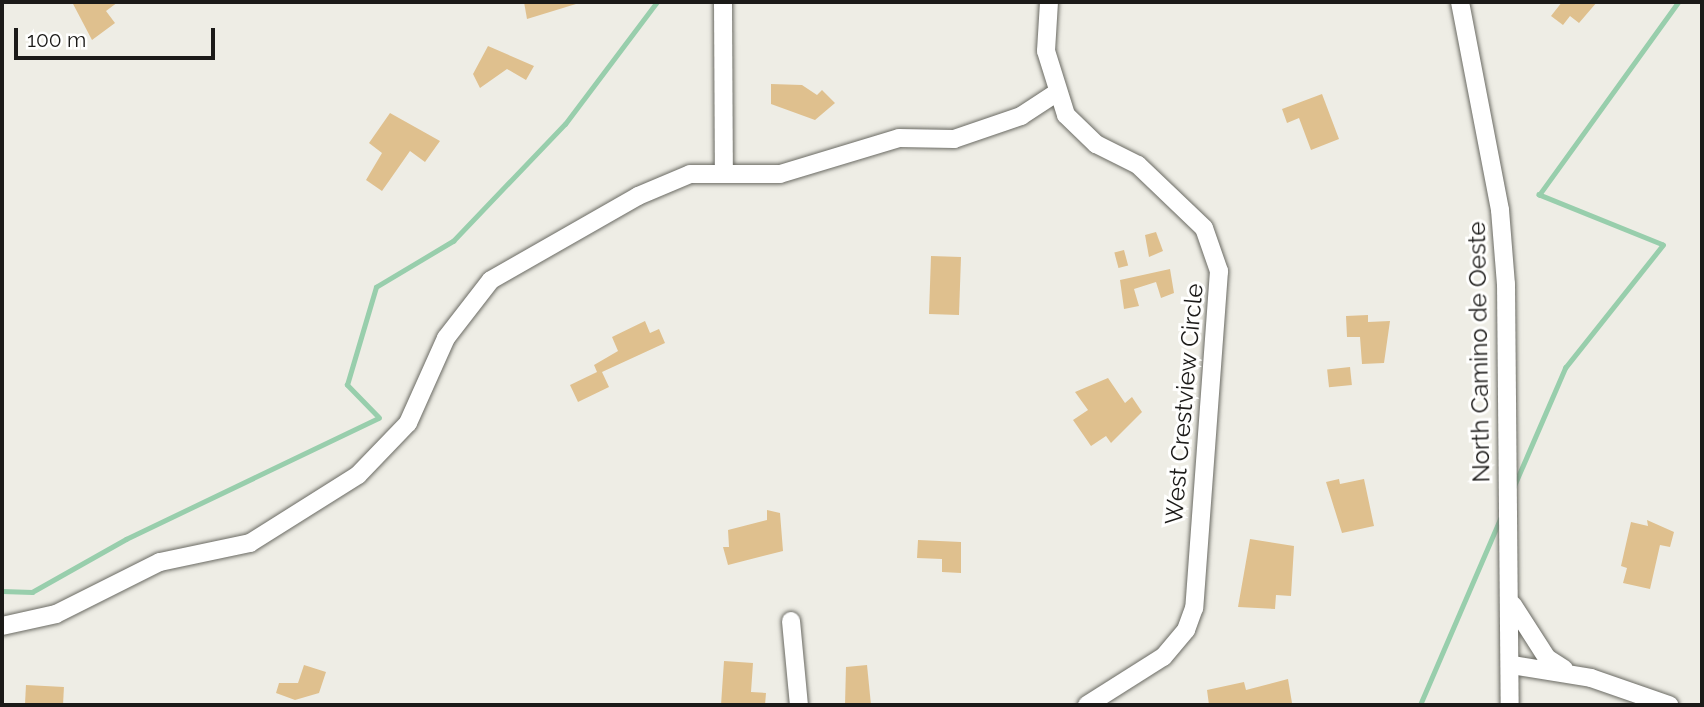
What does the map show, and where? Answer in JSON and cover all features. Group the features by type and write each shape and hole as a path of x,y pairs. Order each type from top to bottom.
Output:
{"street":[{"path":"723,2 724,170"},
{"name":"West Crestview Circle","path":"1049,2 1046,51 1056,93 1066,115 1096,144 1138,164 1204,228 1219,271 1194,608 1186,630 1163,657 1087,705"},
{"name":"North Camino de Oeste","path":"1460,2 1500,211 1513,665 1510,705"},
{"path":"2,626 56,614 149,566 226,551 265,534 380,457 408,423 446,338 491,280 656,187 724,170 779,174 899,138 954,139 1021,116 1056,93"},
{"path":"1510,599 1547,658 1573,674"},
{"path":"791,621 799,705"},
{"path":"1513,665 1573,674 1669,705"}],"building":[{"path":"72,2 118,2 106,11 115,23 92,40"},
{"path":"524,2 575,2 576,4 527,19"},
{"path":"1562,2 1597,2 1579,23 1570,16 1563,25 1551,16"},
{"path":"488,46 534,66 526,80 507,69 480,88 473,74"},
{"path":"771,84 802,85 817,95 822,90 835,103 815,120 771,104"},
{"path":"1322,94 1339,139 1311,150 1299,118 1287,123 1282,109"},
{"path":"390,113 440,141 425,162 410,151 382,191 366,180 382,153 369,143"},
{"path":"1156,232 1163,251 1149,257 1145,235"},
{"path":"1124,250 1128,265 1118,268 1114,253"},
{"path":"931,256 961,257 959,315 929,314"},
{"path":"1170,269 1174,293 1161,298 1156,282 1134,289 1139,306 1124,309 1120,280"},
{"path":"1368,315 1368,322 1390,321 1384,363 1362,364 1360,337 1347,337 1346,316"},
{"path":"645,321 650,333 659,329 665,343 602,372 609,387 578,402 570,385 597,372 594,365 618,351 612,337"},
{"path":"1350,367 1352,385 1329,387 1327,369"},
{"path":"1108,378 1125,403 1132,397 1142,412 1111,443 1106,436 1091,446 1073,420 1088,410 1075,392"},
{"path":"1339,479 1340,484 1364,479 1374,526 1342,533 1326,482"},
{"path":"767,510 780,513 783,551 728,565 723,547 729,547 728,530 767,520"},
{"path":"1647,520 1674,532 1670,547 1660,545 1650,589 1623,583 1627,568 1621,566 1631,522 1648,526"},
{"path":"1250,539 1294,546 1291,596 1276,595 1275,609 1238,607"},
{"path":"918,540 961,542 961,573 942,572 942,559 917,558"},
{"path":"724,661 753,663 751,692 766,693 765,705 721,705"},
{"path":"304,665 326,672 319,693 295,700 276,693 279,683 298,683"},
{"path":"867,665 871,705 845,705 846,667"},
{"path":"1288,679 1292,703 1209,705 1207,690 1244,682 1246,690"},
{"path":"26,685 64,687 63,705 25,705"}],"waterway":[{"path":"2,591 32,592 126,539 379,418 347,385 376,287 453,241 565,124 657,2"},
{"path":"1514,486 1565,368 1663,245 1539,195 1678,2"},
{"path":"1420,705 1501,517"}]}
